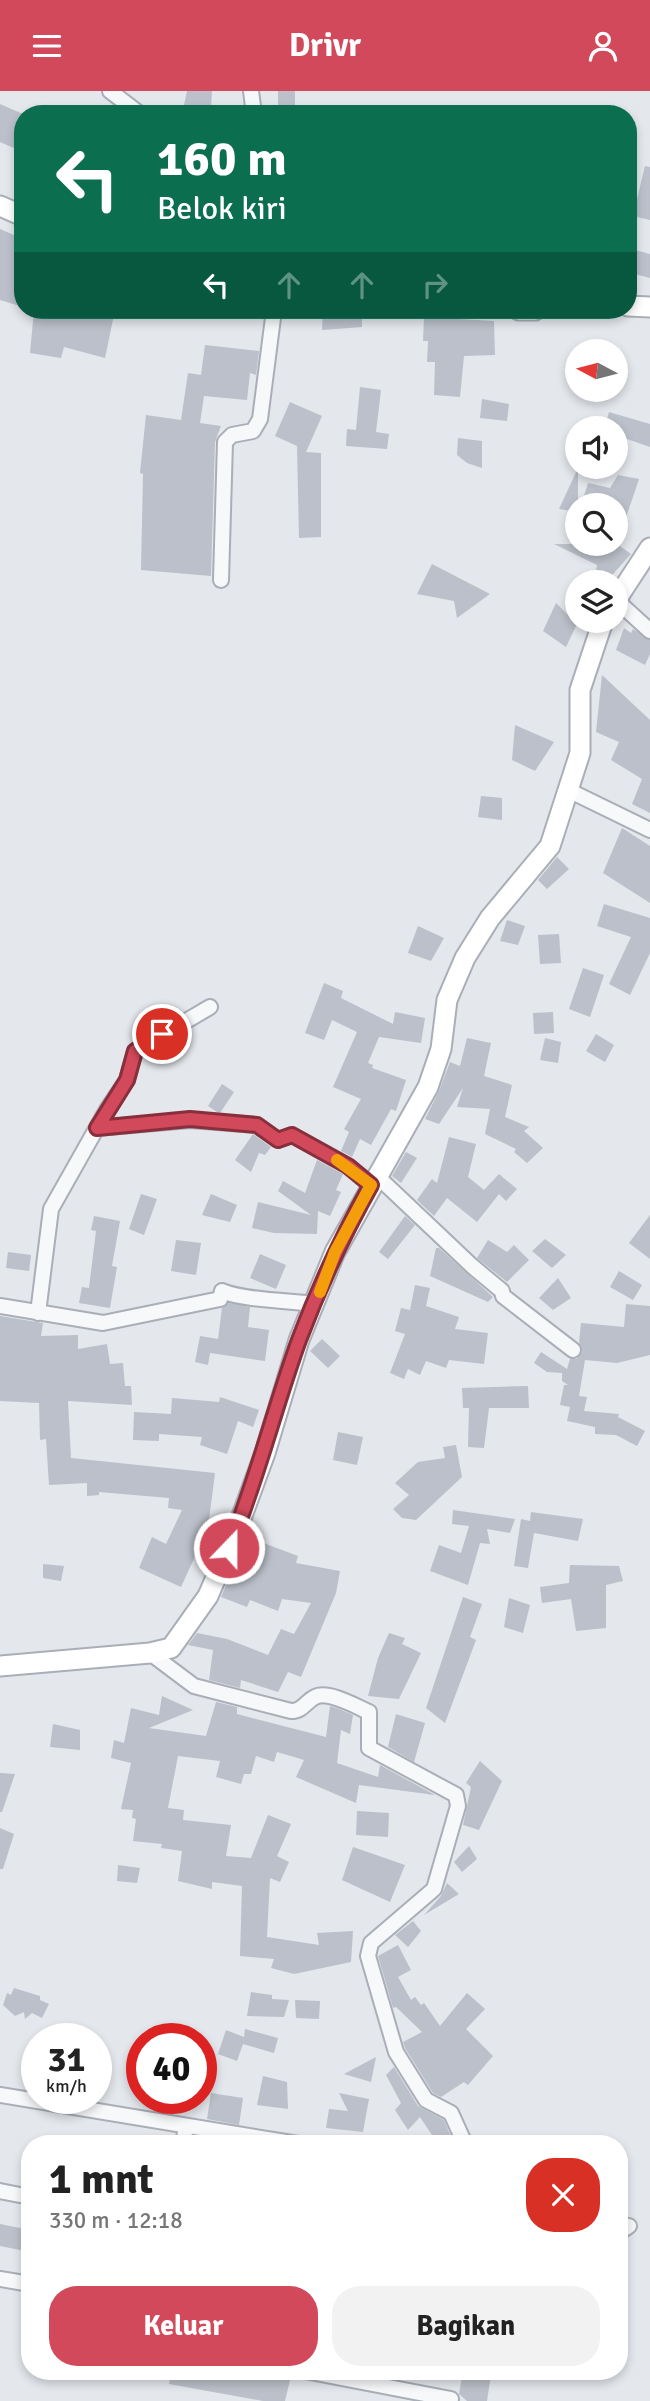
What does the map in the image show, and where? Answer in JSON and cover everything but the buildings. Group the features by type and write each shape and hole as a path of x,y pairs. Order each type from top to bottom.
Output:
{"street":[{"path":"110,91 128,105"},
{"path":"220,580 225,442 232,435 253,431 260,419 273,319"},
{"path":"628,582 650,548"},
{"path":"628,611 650,631"},
{"path":"0,1666 150,1653 171,1648 208,1596 239,1524 265,1453 299,1340 316,1304 335,1252 428,1087 441,1049 447,1000 465,958 490,918 550,846 580,753 580,690 599,633"},
{"path":"568,790 650,830"},
{"path":"37,1313 49,1216 97,1128 127,1080 137,1048 210,1007"},
{"path":"97,1128 186,1119 257,1125 278,1140 292,1135 374,1181 502,1291 503,1296 573,1350"},
{"path":"0,1306 103,1323 220,1299 222,1291 236,1297 251,1296 316,1304"},
{"path":"150,1653 200,1688 291,1711 301,1710 314,1697 323,1695 369,1712 369,1748 456,1795 458,1806 434,1889 371,1943 368,1956 384,2001 396,2052 426,2100 451,2113 461,2135"},
{"path":"0,2095 242,2135"},
{"path":"184,2135 186,2126"},
{"path":"0,2191 21,2195"},
{"path":"0,2279 21,2282"},
{"path":"370,2380 451,2399"}],"slow traffic":[{"path":"320,1292 335,1252 371,1185 337,1160"}],"route":[{"path":"162,1034 137,1048 127,1080 107,1108 97,1128 186,1119 257,1125 278,1140 292,1135 348,1166 371,1185 335,1252 316,1304 299,1340 265,1453 229,1548"}]}
